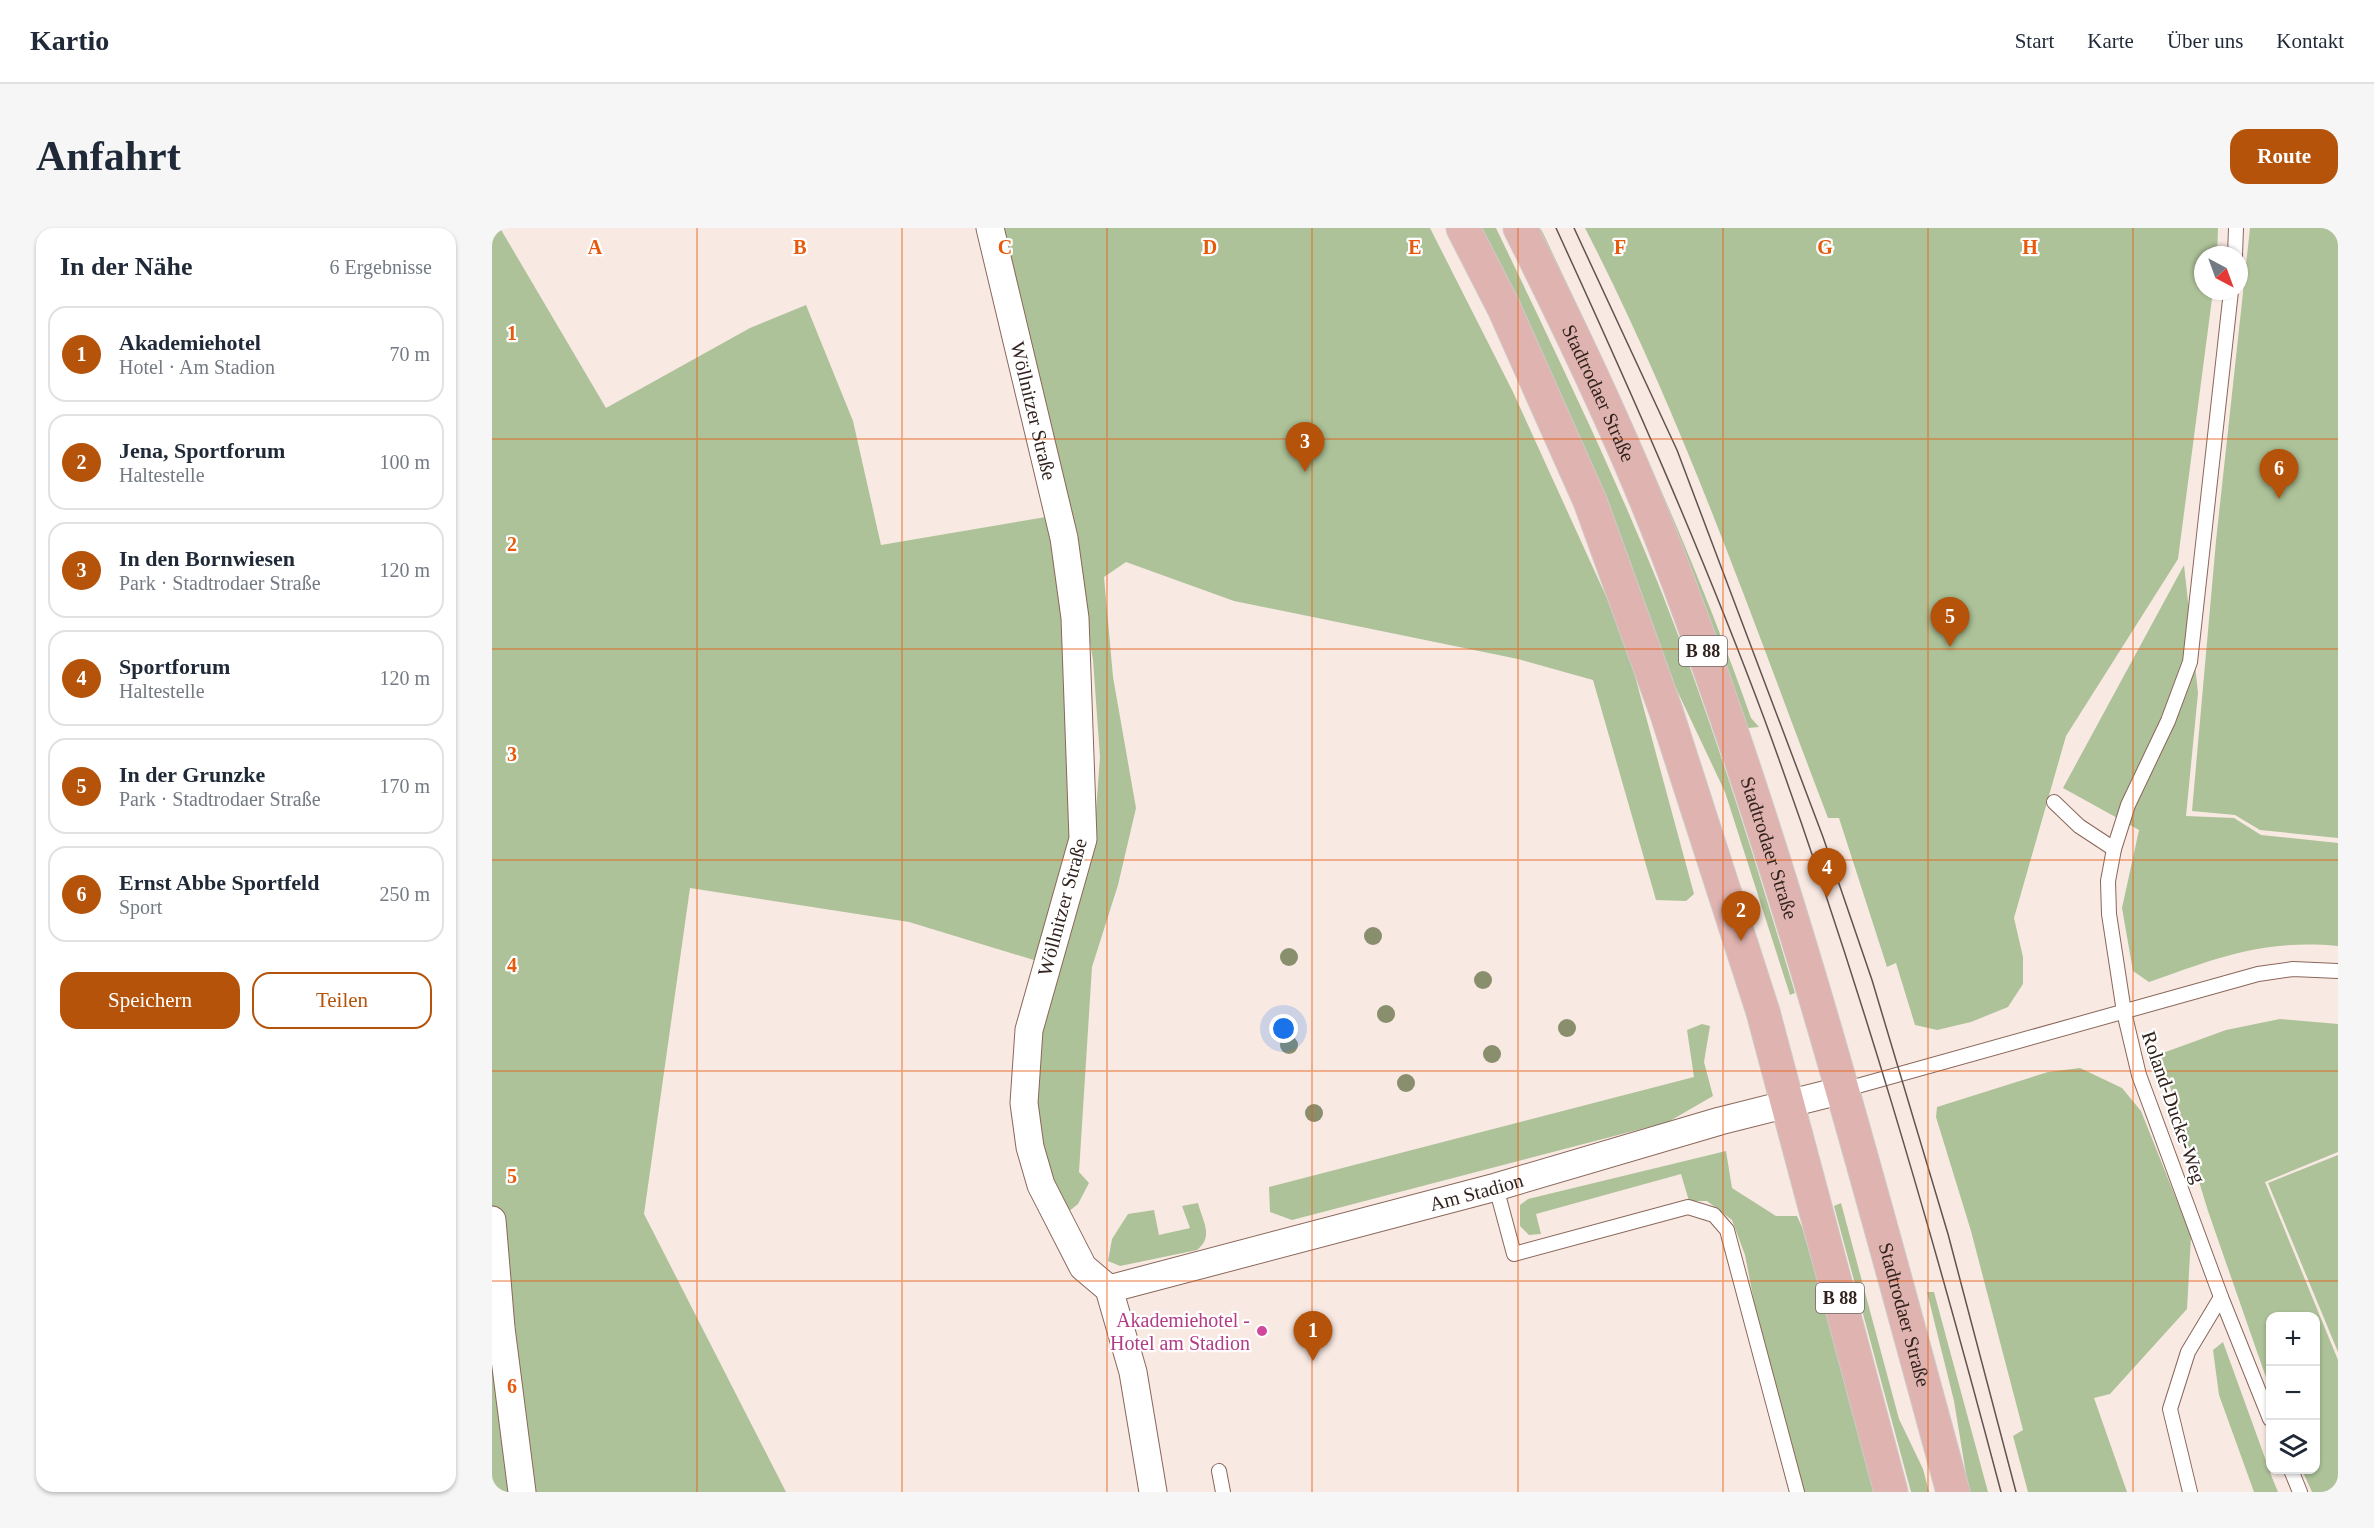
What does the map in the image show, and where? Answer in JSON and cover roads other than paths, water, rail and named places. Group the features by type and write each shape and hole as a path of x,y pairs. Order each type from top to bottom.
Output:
{"main road":[{"name":"B 88","path":"1462,228 1504,308 1590,501 1666,711 1741,941 1790,1103 1891,1492"},
{"name":"Stadtrodaer Straße","path":"1520,228 1616,430 1678,581 1748,776 1817,996 1953,1492"}],"street":[{"name":"Wöllnitzer Straße","path":"990,228 1064,538 1074,618 1083,838 1029,1030 1024,1103 1030,1147 1041,1185 1083,1267 1109,1289"},
{"name":"Am Stadion","path":"1109,1289 1496,1186 1843,1090"},
{"path":"492,1220 501,1328 522,1492"},
{"path":"1109,1289 1133,1372 1153,1492"}],"lane":[{"path":"2235,246 2236,228"},
{"path":"2230,300 2190,662 2169,721 2128,805 2114,849 2108,881 2109,914 2124,1012 2258,974 2294,969 2338,971"},
{"path":"2054,802 2079,826 2114,849"},
{"name":"Roland-Ducke-Weg","path":"1843,1090 2124,1012 2139,1076 2221,1297 2266,1407"},
{"path":"1496,1186 1514,1254 1688,1207 1714,1215 1727,1230 1797,1492"},
{"path":"2190,1492 2170,1409 2188,1353 2221,1297"},
{"path":"1219,1471 1223,1492"},
{"path":"2293,1474 2300,1492"}],"tram line":[{"path":"1556,228 1690,532 1764,718 1798,813 1892,1102 2001,1492"},
{"path":"1574,228 1677,450 1823,837 1872,980 1948,1234 2016,1492"}],"place":[{"name":"In den Bornwiesen","path":"1305,472"},
{"name":"Ernst Abbe Sportfeld","path":"2279,499"},
{"name":"In der Grunzke","path":"1950,647"},
{"name":"Sportforum","path":"1827,898"},
{"name":"Jena, Sportforum","path":"1741,941"},
{"name":"Akademiehotel - Hotel am Stadion","path":"1262,1331"},
{"name":"Akademiehotel","path":"1313,1361"}]}
